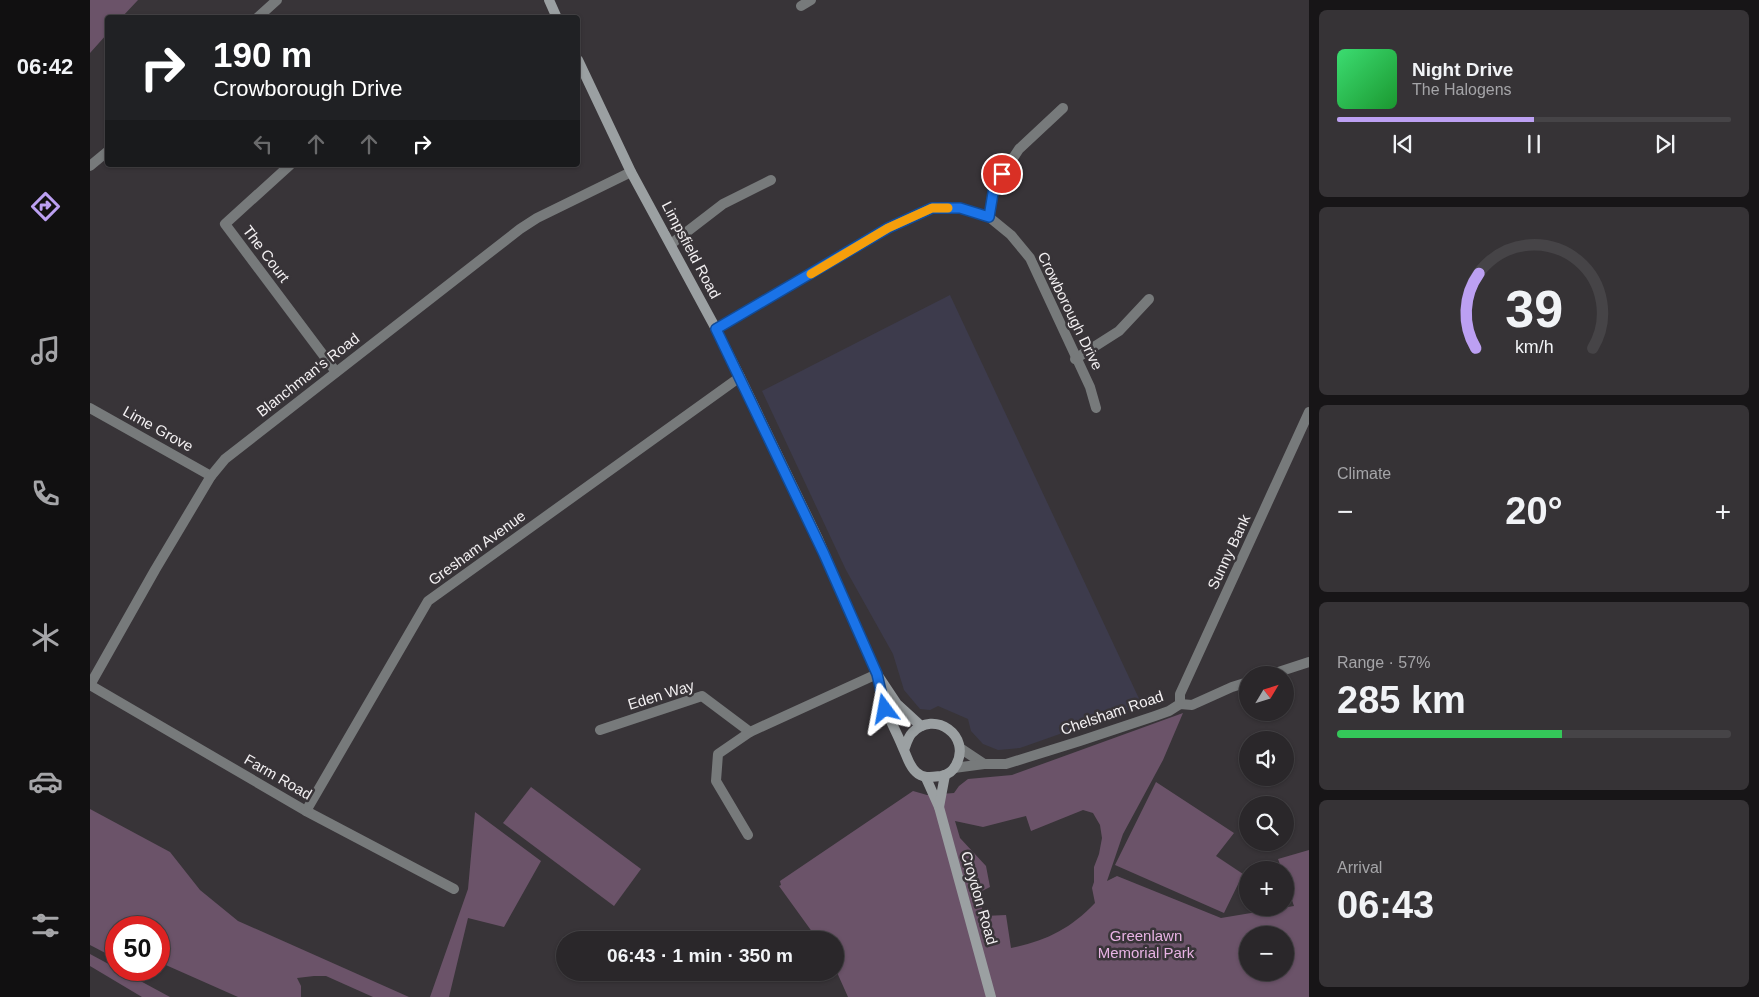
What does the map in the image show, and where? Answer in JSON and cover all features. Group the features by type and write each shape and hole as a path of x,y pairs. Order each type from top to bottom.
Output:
{"main road":[{"path":"549,0 556,15"},
{"name":"Limpsfield Road","path":"580,64 631,172 671,244 740,377 818,539 877,674 897,704 921,726"},
{"name":"Limpsfield Road","path":"877,674 885,709 904,750"},
{"path":"935,723 947,727 956,736 960,748 959,759 954,768 946,775 926,778 915,772 907,760 904,750 911,734 921,726 935,723"},
{"name":"Croydon Road","path":"939,807 946,775"},
{"name":"Croydon Road","path":"926,778 939,807 991,997"}],"street":[{"path":"260,15 277,0"},
{"path":"801,6 811,0"},
{"path":"989,217 994,187 1014,156 1019,149 1063,108"},
{"path":"90,166 105,154"},
{"name":"The Court","path":"288,167 225,224 336,372"},
{"name":"Blanchman's Road","path":"90,685 211,476 225,459 520,229 536,218 631,172"},
{"path":"671,244 724,204 771,180"},
{"name":"Crowborough Drive","path":"716,329 888,228 932,208 960,208 989,217 1011,235 1030,258 1090,387 1096,408"},
{"path":"1076,358 1119,331 1149,299"},
{"name":"Gresham Avenue","path":"306,811 428,601 740,377"},
{"name":"Lime Grove","path":"90,408 211,476"},
{"name":"Sunny Bank","path":"1180,704 1180,694 1309,412"},
{"path":"1294,667 1309,662"},
{"path":"748,835 716,781 718,754 750,732 877,674"},
{"name":"Farm Road","path":"90,685 306,811 454,889"},
{"name":"Chelsham Road","path":"954,768 984,764 1006,764 1080,742 1169,711 1180,704 1192,705 1239,685"},
{"name":"Eden Way","path":"600,730 702,696 750,732"},
{"path":"960,748 984,764"}],"shaded area":[{"path":"950,295 1142,705 1020,748 998,750 983,744 971,731 968,719 938,706 930,710 920,709 904,690 893,654 846,570 762,391"}],"green space":[{"path":"90,0 138,0 124,15 105,15 105,36 90,53"},
{"name":"Greenlawn Memorial Park","path":"1183,713 1163,760 1123,834 1107,881 1117,876 1221,918 1239,915 1294,916 1294,861 1279,861 1278,859 1309,850 1309,997 848,997 841,981 844,981 844,931 812,931 779,886 781,885 780,881 913,791 927,795 954,793 968,779 1012,775","holes":["1083,810 1093,813 1100,825 1102,838 1094,867 1092,888 1095,903 1076,920 1057,933 1035,942 1011,948 1006,915 984,916 978,893 990,887 986,866 960,838 955,821 983,827 1026,816 1031,831"]},
{"path":"1156,782 1234,833 1216,856 1239,871 1239,882 1224,913 1115,865"},
{"path":"531,787 641,869 614,906 503,823"},
{"path":"90,809 170,852 200,890 238,921 409,997 373,997 326,976 314,976 297,978 301,986 301,997 238,997 170,967 170,916 105,916 105,953 90,945"},
{"path":"475,812 541,861 504,927 468,918 449,997 430,997 468,889"},
{"path":"90,954 105,962 105,975 90,966"},
{"path":"115,981 140,981 170,997 142,997"}],"slow traffic":[{"path":"811,274 888,228 932,208 948,208"}],"route":[{"path":"885,709 877,674 824,554 716,329 888,228 932,208 960,208 989,217 994,187 1002,174"}]}
